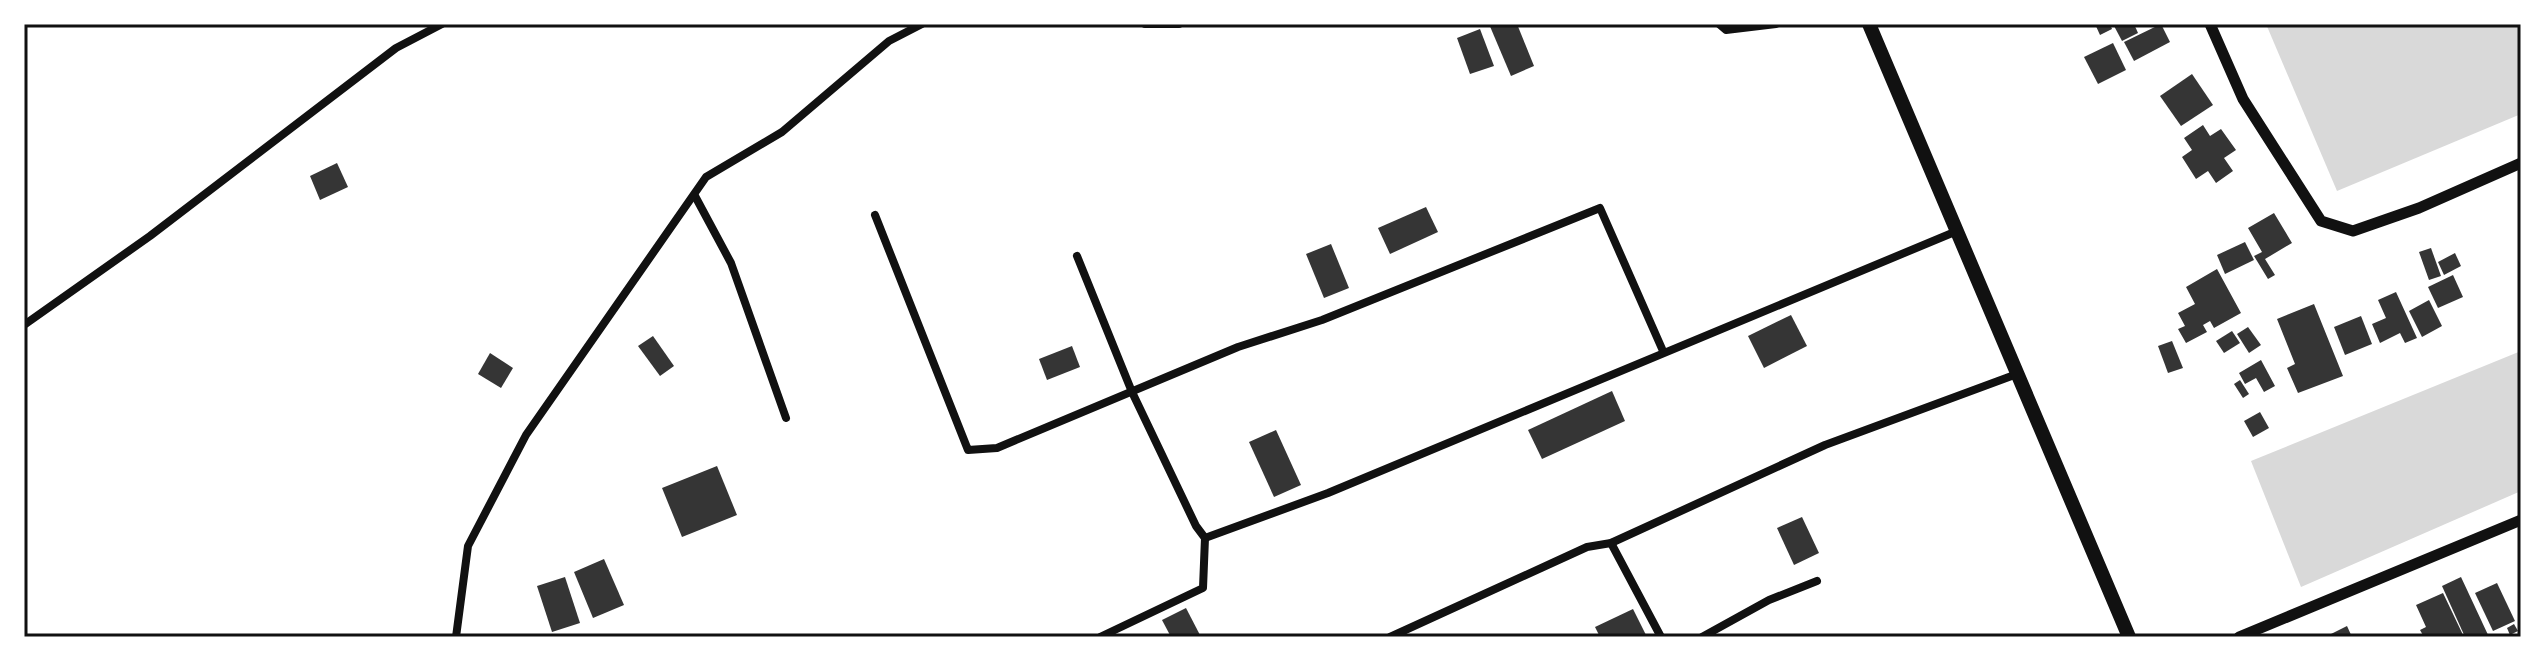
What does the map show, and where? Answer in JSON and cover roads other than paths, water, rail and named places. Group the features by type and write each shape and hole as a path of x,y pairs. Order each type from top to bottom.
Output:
{"highway":[{"path":"1869,24 2129,637"}],"street":[{"path":"24,325 150,236 396,48 442,24"},
{"path":"456,637 468,546 526,435 706,177 782,132 889,41 922,24"},
{"path":"1145,24 1179,24"},
{"path":"1719,24 1726,30 1776,24"},
{"path":"2210,24 2243,99 2321,221 2353,231 2419,208 2521,163"},
{"path":"695,196 731,263 786,418"},
{"path":"875,215 968,450 997,448 1238,347 1322,320 1600,208 1663,351"},
{"path":"1205,538 1328,493 1957,231"},
{"path":"1077,256 1132,392 1196,526 1205,538 1203,588 1100,637"},
{"path":"1390,637 1587,547 1611,543 1825,445 2017,374"},
{"path":"2239,637 2521,520"},
{"path":"1611,543 1661,637"},
{"path":"1702,637 1769,600 1817,581"}]}
